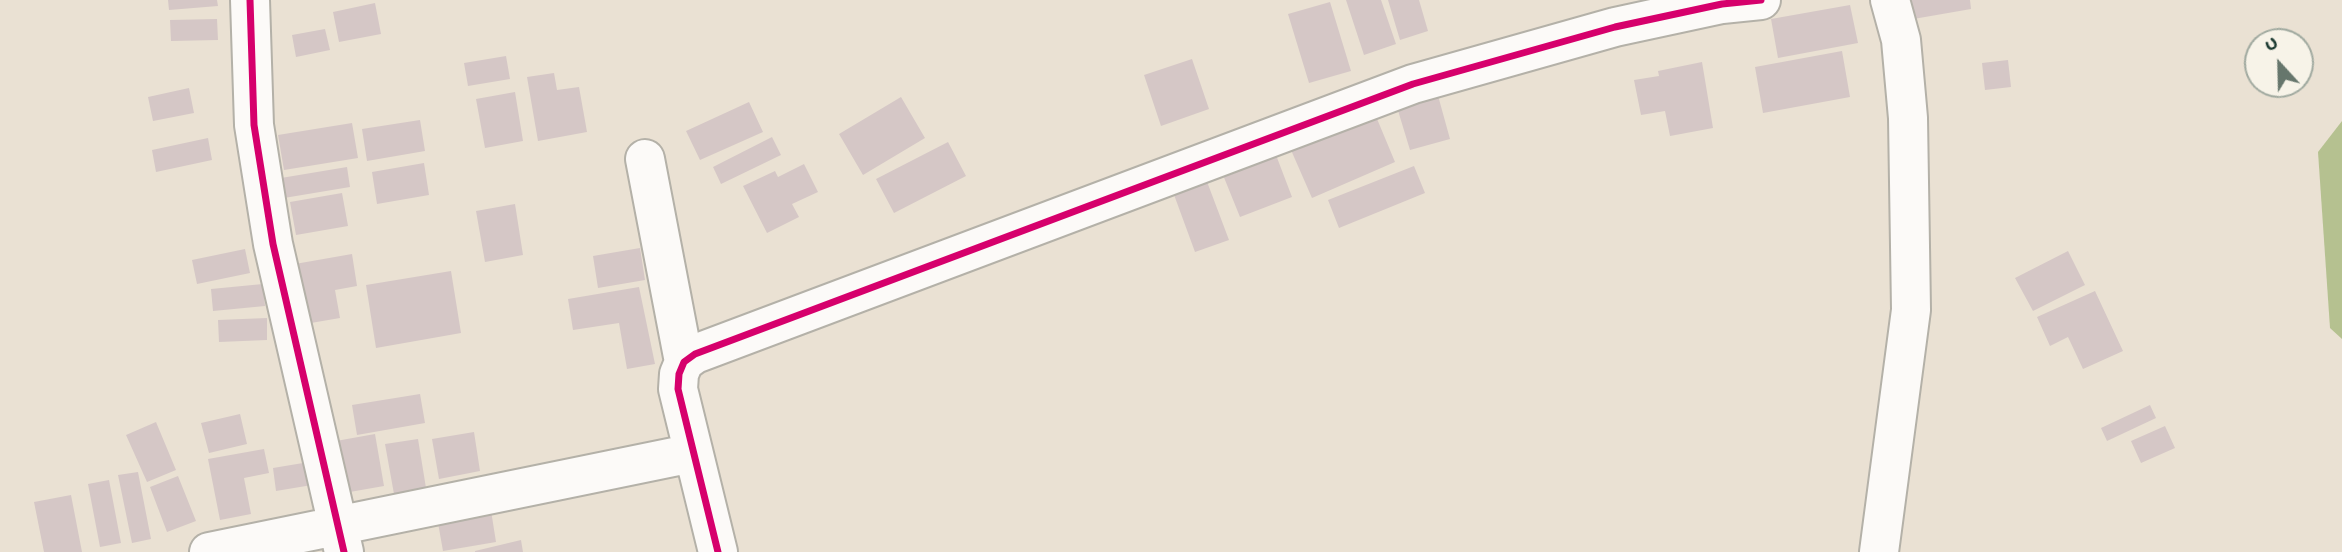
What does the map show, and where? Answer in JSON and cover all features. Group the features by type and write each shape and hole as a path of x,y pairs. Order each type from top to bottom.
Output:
{"street":[{"path":"250,0 254,125 273,244 341,539"},
{"path":"684,362 707,349 1413,84 1615,27 1722,4 1761,0"},
{"path":"1879,552 1912,310 1908,118 1901,40 1890,0"},
{"path":"645,159 684,362 679,374 678,389 718,552"},
{"path":"209,552 341,539 693,453"}],"green space":[{"path":"2342,121 2342,339 2330,328 2318,152"}],"building":[{"path":"168,0 217,0 218,6 169,10"},
{"path":"1346,0 1381,0 1396,44 1364,55"},
{"path":"1388,0 1419,0 1428,31 1400,40"},
{"path":"1899,0 1970,0 1971,9 1902,21"},
{"path":"1330,2 1351,71 1309,83 1288,14"},
{"path":"375,3 381,34 339,42 333,12"},
{"path":"1850,5 1858,43 1778,58 1771,19"},
{"path":"217,19 218,40 171,41 170,20"},
{"path":"325,29 330,50 296,57 292,35"},
{"path":"1842,51 1850,97 1763,113 1755,67"},
{"path":"506,56 510,79 468,86 464,63"},
{"path":"1192,59 1209,109 1161,126 1144,75"},
{"path":"2008,60 2011,87 1985,90 1982,63"},
{"path":"1702,62 1713,128 1670,136 1665,111 1641,115 1634,80 1659,76 1658,71"},
{"path":"554,73 557,90 579,87 587,132 538,141 527,77"},
{"path":"189,88 194,113 153,121 148,97"},
{"path":"515,92 523,141 485,148 476,99"},
{"path":"1437,92 1450,139 1410,150 1396,104"},
{"path":"901,97 925,138 863,175 839,134"},
{"path":"749,102 763,132 700,160 686,131"},
{"path":"1375,114 1395,162 1312,198 1291,150"},
{"path":"420,120 425,151 367,161 362,129"},
{"path":"352,123 358,158 284,170 278,135"},
{"path":"772,137 781,155 721,184 713,167"},
{"path":"208,138 212,160 156,172 152,150"},
{"path":"948,142 966,176 894,213 876,179"},
{"path":"1276,155 1292,197 1240,217 1223,175"},
{"path":"424,163 429,195 377,204 372,172"},
{"path":"804,164 818,192 792,204 799,217 767,233 743,186 775,171 778,177"},
{"path":"1414,166 1425,193 1339,228 1328,200"},
{"path":"347,167 350,187 278,199 275,179"},
{"path":"1206,179 1229,240 1195,252 1173,192"},
{"path":"342,193 348,226 296,235 290,202"},
{"path":"515,204 523,255 485,262 476,211"},
{"path":"640,248 645,280 598,288 593,256"},
{"path":"245,249 250,273 197,284 192,260"},
{"path":"2068,251 2085,285 2033,311 2015,278"},
{"path":"352,254 357,286 335,290 340,318 305,324 295,264"},
{"path":"451,271 461,333 376,348 366,285"},
{"path":"263,284 265,306 213,311 211,289"},
{"path":"639,287 655,364 627,369 619,323 573,330 568,299"},
{"path":"2095,291 2123,351 2083,369 2068,337 2050,346 2037,317"},
{"path":"267,318 267,340 219,342 218,320"},
{"path":"420,394 425,423 357,435 352,405"},
{"path":"2150,405 2156,418 2107,441 2101,428"},
{"path":"240,414 247,444 209,453 201,423"},
{"path":"156,422 176,470 147,482 126,435"},
{"path":"2165,426 2175,448 2141,463 2131,441"},
{"path":"474,432 480,471 439,479 432,439"},
{"path":"375,434 384,486 344,493 336,441"},
{"path":"418,439 426,488 394,494 385,444"},
{"path":"264,449 269,473 244,478 251,514 220,520 208,459"},
{"path":"315,461 318,484 276,491 273,468"},
{"path":"138,472 151,539 132,543 118,475"},
{"path":"178,476 196,521 167,532 150,487"},
{"path":"109,480 121,543 100,547 88,484"},
{"path":"71,495 82,552 44,552 34,502"},
{"path":"489,498 496,542 443,551 435,506"},
{"path":"521,540 523,552 475,552 475,551"}],"cycle path":[{"path":"250,0 254,125 273,244 344,552"},
{"path":"718,552 678,389 679,374 684,362 695,354 1413,84 1615,27 1722,4 1761,0"}]}
